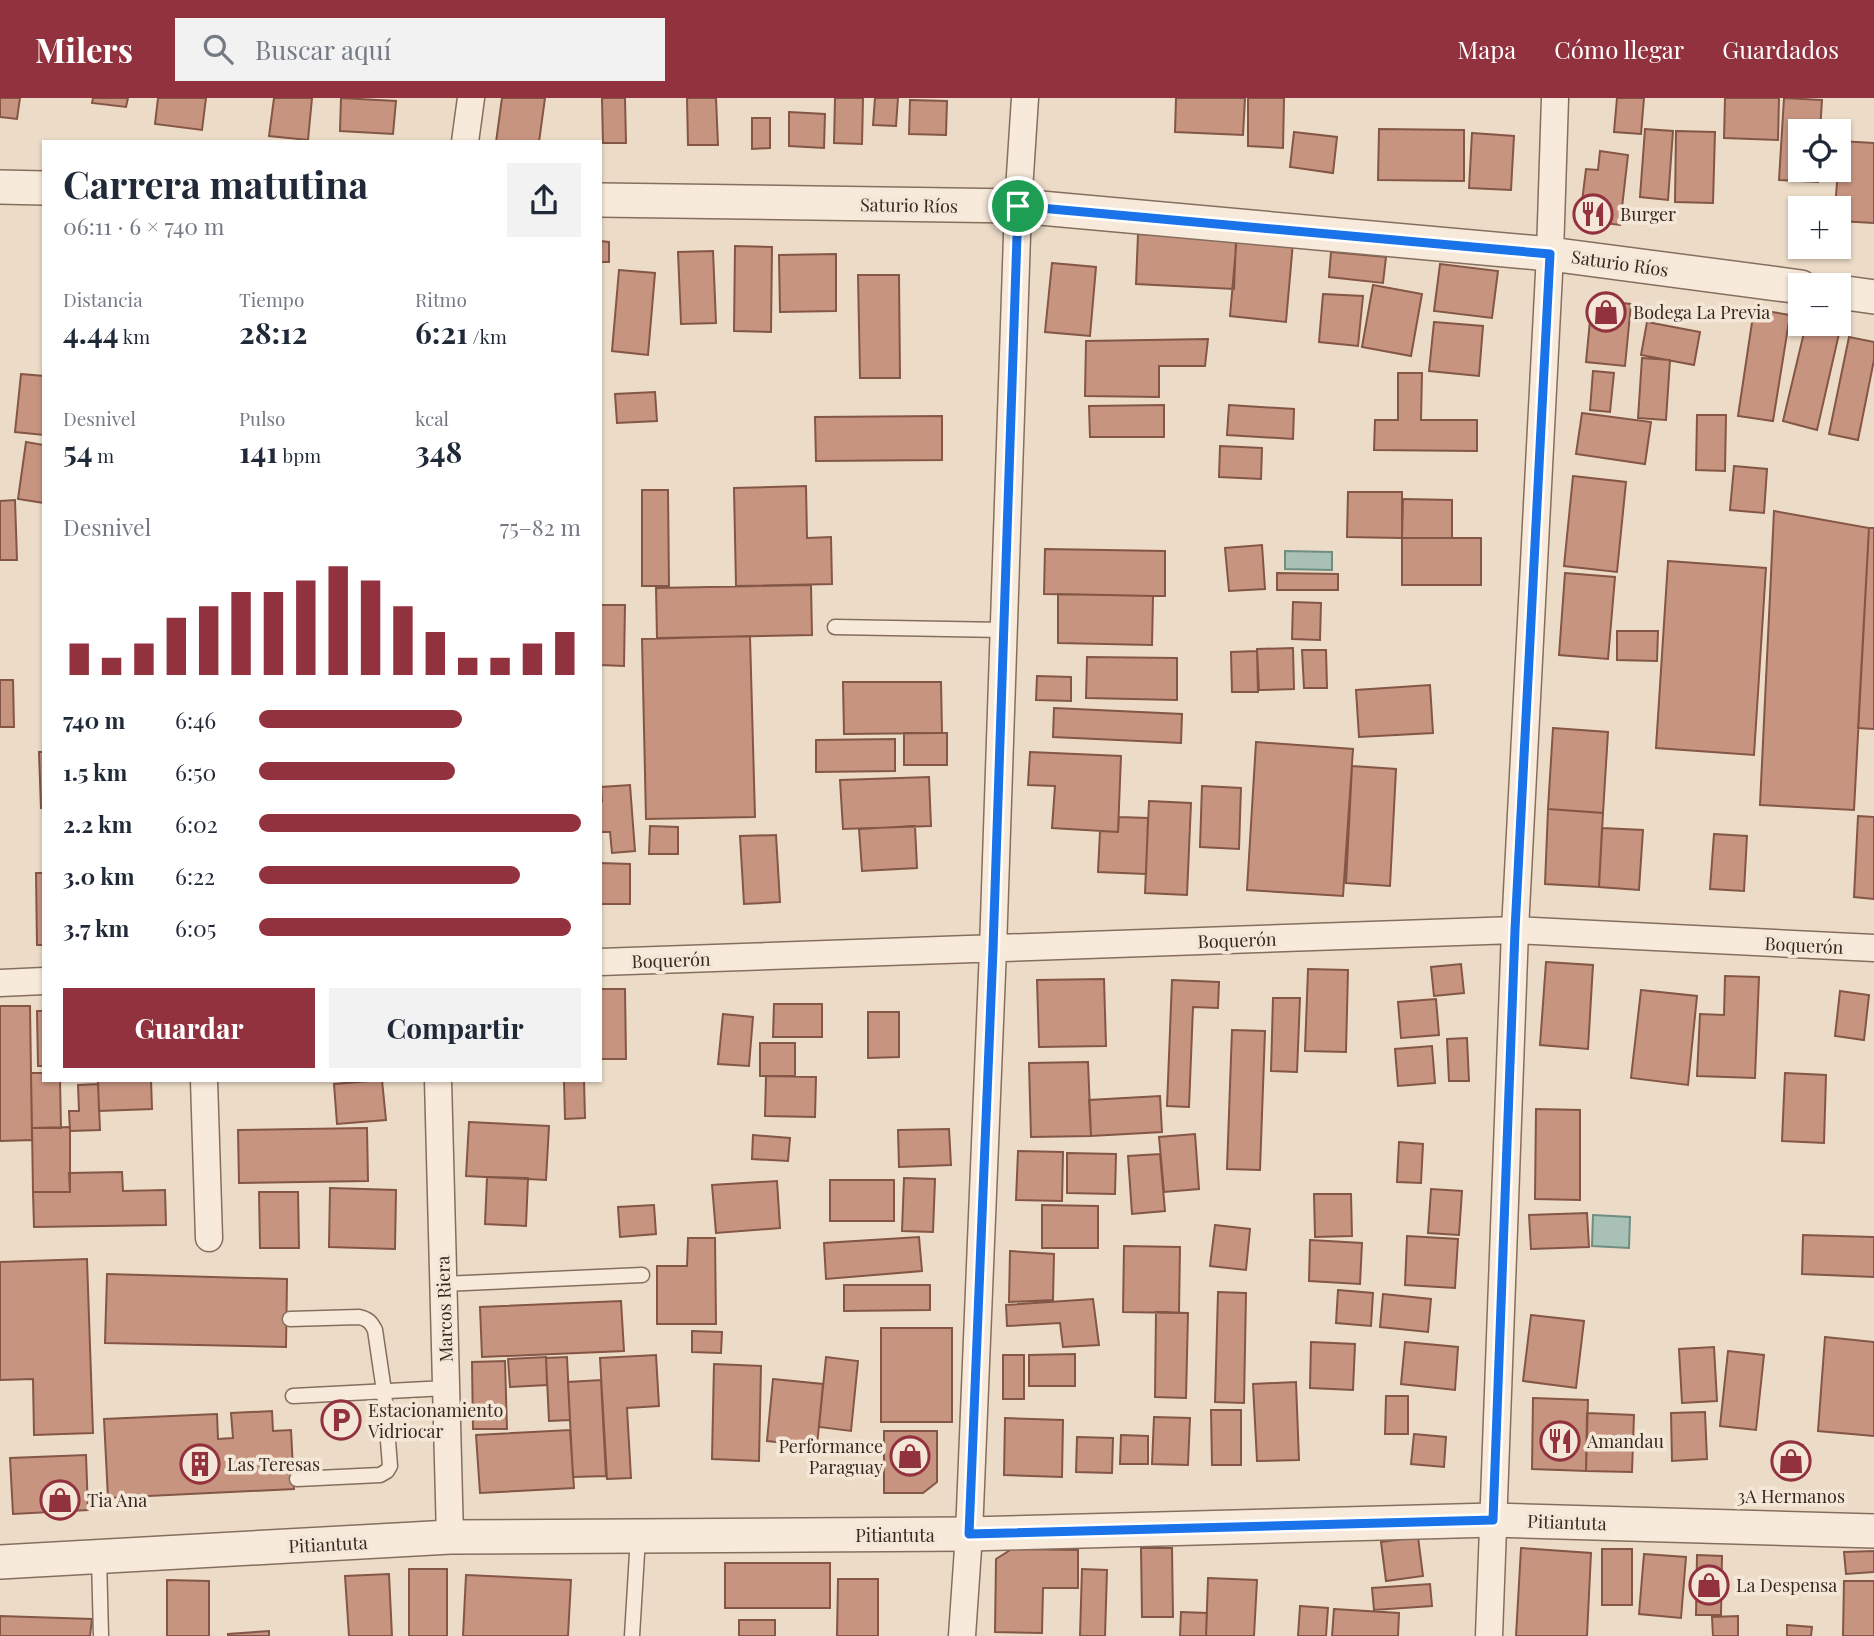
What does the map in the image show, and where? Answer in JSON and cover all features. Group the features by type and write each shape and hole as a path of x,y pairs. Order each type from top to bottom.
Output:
{"street":[{"path":"465,140 471,98"},
{"path":"962,1636 969,1534 993,949 1018,206 1025,98"},
{"path":"1489,1636 1515,930 1550,254 1555,98"},
{"path":"0,187 42,188"},
{"name":"Saturio Ríos","path":"602,200 1018,206 1550,254 1788,285"},
{"path":"1851,294 1874,297"},
{"name":"Boquerón","path":"602,962 1515,930 1874,948"},
{"path":"0,983 42,981"},
{"path":"204,1082 209,1238"},
{"name":"Marcos Riera","path":"438,1082 450,1538"},
{"name":"Pitiantuta","path":"0,1562 450,1538 969,1534 1493,1520 1874,1531"}],"lane":[{"path":"835,627 1004,630"},
{"path":"443,1284 642,1275"},
{"path":"290,1319 359,1317 370,1321 374,1329 384,1391 390,1466 380,1475 297,1479"},
{"path":"293,1396 446,1388"},
{"path":"632,1636 638,1536"},
{"path":"99,1557 101,1636"}],"shaded area":[{"path":"1285,551 1332,552 1332,570 1285,569"},
{"path":"1593,1215 1630,1217 1629,1248 1592,1246"}],"building":[{"path":"0,98 20,98 17,119 0,117"},
{"path":"93,98 128,98 126,107 92,103"},
{"path":"158,98 206,98 202,130 155,124"},
{"path":"274,98 312,98 308,140 269,136"},
{"path":"341,98 396,101 393,134 340,131"},
{"path":"502,98 545,98 539,140 496,140"},
{"path":"602,98 625,98 626,143 603,143"},
{"path":"687,98 716,98 718,145 688,145"},
{"path":"835,98 863,98 862,144 834,143"},
{"path":"875,98 898,98 896,126 873,125"},
{"path":"1176,98 1245,98 1243,135 1175,132"},
{"path":"1248,98 1284,98 1283,148 1248,146"},
{"path":"1617,98 1644,98 1641,134 1614,132"},
{"path":"1725,98 1779,98 1778,140 1724,138"},
{"path":"1784,98 1822,100 1821,119 1788,119 1788,180 1779,180"},
{"path":"910,100 947,101 946,135 909,134"},
{"path":"789,112 825,114 824,148 789,146"},
{"path":"752,118 770,118 770,148 752,149"},
{"path":"1379,129 1464,130 1464,181 1378,180"},
{"path":"1645,129 1673,131 1668,200 1640,197"},
{"path":"1676,131 1715,132 1713,203 1675,202"},
{"path":"1294,132 1337,137 1333,173 1290,167"},
{"path":"1472,133 1514,136 1511,190 1469,188"},
{"path":"1851,142 1874,143 1874,223 1851,222 1851,196 1836,196 1837,182 1851,182"},
{"path":"1600,151 1628,155 1620,225 1588,221 1581,210 1586,169 1598,170"},
{"path":"1138,234 1236,239 1234,289 1136,284"},
{"path":"1237,236 1293,242 1286,322 1230,316"},
{"path":"602,241 609,242 609,262 602,262"},
{"path":"735,246 772,247 771,332 734,331"},
{"path":"713,251 716,323 681,324 678,252"},
{"path":"1331,252 1386,257 1383,283 1329,277"},
{"path":"836,254 836,311 780,312 779,255"},
{"path":"1052,263 1096,267 1090,336 1045,332"},
{"path":"1440,264 1498,271 1492,318 1434,311"},
{"path":"619,270 655,273 648,355 612,351"},
{"path":"858,275 899,275 900,378 860,378"},
{"path":"1373,285 1422,294 1411,356 1362,347"},
{"path":"1323,294 1363,296 1358,346 1319,342"},
{"path":"1592,300 1631,304 1625,366 1586,362"},
{"path":"1754,309 1788,315 1773,421 1738,416"},
{"path":"1434,322 1483,326 1479,376 1429,371"},
{"path":"1647,322 1700,332 1694,365 1641,355"},
{"path":"1803,336 1838,336 1817,430 1783,421"},
{"path":"1849,337 1874,342 1874,360 1858,440 1829,434"},
{"path":"1208,339 1205,366 1159,366 1159,397 1085,396 1086,341"},
{"path":"1642,358 1670,360 1666,420 1638,418"},
{"path":"1593,371 1614,373 1610,412 1590,410"},
{"path":"1398,373 1422,373 1421,420 1477,420 1477,451 1374,450 1375,420 1398,420"},
{"path":"21,374 42,376 42,435 15,432"},
{"path":"655,392 657,421 617,423 615,394"},
{"path":"1164,405 1164,437 1090,437 1089,406"},
{"path":"1229,405 1294,409 1293,439 1227,435"},
{"path":"1582,413 1651,422 1645,464 1576,454"},
{"path":"1697,415 1726,415 1725,471 1696,470"},
{"path":"942,416 942,460 816,461 815,417"},
{"path":"26,442 42,445 42,503 18,499"},
{"path":"1220,446 1262,448 1261,479 1219,477"},
{"path":"1734,466 1767,469 1764,513 1730,510"},
{"path":"1573,476 1626,482 1617,572 1564,566"},
{"path":"806,486 807,538 831,537 832,584 736,586 734,488"},
{"path":"642,490 668,490 669,586 642,586"},
{"path":"1348,492 1402,492 1402,538 1347,537"},
{"path":"1403,499 1452,500 1452,538 1402,538"},
{"path":"15,500 17,560 0,560 0,501"},
{"path":"1774,511 1869,528 1854,810 1760,805"},
{"path":"1869,528 1874,528 1874,729 1858,728"},
{"path":"1402,538 1481,538 1481,585 1402,585"},
{"path":"1262,545 1265,589 1229,591 1225,548"},
{"path":"1045,549 1165,551 1165,596 1044,594"},
{"path":"1668,561 1766,568 1754,755 1656,748"},
{"path":"1277,573 1338,574 1338,590 1277,590"},
{"path":"1565,573 1615,577 1608,659 1559,655"},
{"path":"811,585 812,635 657,638 656,588"},
{"path":"1058,594 1153,596 1152,645 1058,643"},
{"path":"1293,602 1321,603 1320,640 1292,639"},
{"path":"602,605 625,605 624,666 602,665"},
{"path":"1617,631 1658,631 1657,661 1617,660"},
{"path":"750,636 755,817 646,819 642,639"},
{"path":"1293,648 1294,689 1259,690 1257,649"},
{"path":"1302,650 1326,650 1327,688 1304,688"},
{"path":"1257,651 1258,692 1232,692 1231,652"},
{"path":"1087,657 1177,658 1177,700 1086,698"},
{"path":"1037,676 1071,677 1071,701 1036,700"},
{"path":"0,680 13,680 14,727 0,727"},
{"path":"843,682 941,682 942,733 844,734"},
{"path":"1430,685 1433,733 1359,737 1356,690"},
{"path":"1054,708 1182,714 1181,743 1053,737"},
{"path":"1553,728 1608,732 1603,813 1548,809"},
{"path":"904,733 947,733 947,765 904,765"},
{"path":"895,739 895,771 816,772 816,740"},
{"path":"1256,742 1353,749 1343,896 1247,890"},
{"path":"39,752 42,752 41,808"},
{"path":"1030,752 1121,756 1118,832 1052,828 1055,786 1028,785"},
{"path":"1352,766 1396,769 1390,886 1346,883"},
{"path":"929,777 931,826 843,829 840,780"},
{"path":"630,785 635,851 612,853 610,832 602,832 602,787"},
{"path":"1202,786 1241,788 1239,849 1200,847"},
{"path":"1149,801 1191,803 1187,895 1145,893"},
{"path":"1548,809 1603,813 1599,887 1545,884"},
{"path":"1858,816 1874,817 1874,899 1854,897"},
{"path":"1119,817 1148,818 1146,874 1098,872 1100,831 1118,832"},
{"path":"650,826 678,827 678,854 649,854"},
{"path":"915,826 917,868 862,871 859,829"},
{"path":"1602,828 1643,830 1639,890 1599,887"},
{"path":"1714,834 1747,836 1744,891 1710,889"},
{"path":"776,835 780,902 744,904 740,836"},
{"path":"602,863 630,864 630,904 602,904"},
{"path":"36,873 42,873 42,945 37,945"},
{"path":"1546,962 1593,965 1588,1049 1540,1045"},
{"path":"1461,964 1464,993 1434,996 1431,967"},
{"path":"1308,969 1348,970 1346,1052 1305,1051"},
{"path":"1725,976 1759,977 1755,1078 1697,1076 1700,1014 1724,1015"},
{"path":"1104,979 1106,1046 1039,1047 1037,980"},
{"path":"1172,980 1219,982 1218,1008 1193,1007 1189,1107 1167,1106"},
{"path":"602,989 625,989 626,1059 602,1059"},
{"path":"1641,990 1697,996 1688,1085 1631,1078"},
{"path":"1840,991 1869,995 1864,1040 1835,1036"},
{"path":"1273,998 1300,998 1297,1072 1271,1071"},
{"path":"1436,999 1439,1035 1401,1038 1398,1002"},
{"path":"774,1004 822,1004 822,1037 773,1037"},
{"path":"0,1006 30,1006 32,1140 0,1141"},
{"path":"37,1011 42,1011 42,1066 38,1066"},
{"path":"868,1012 899,1012 899,1057 868,1058"},
{"path":"723,1014 753,1017 749,1066 718,1064"},
{"path":"1232,1030 1265,1031 1260,1170 1227,1169"},
{"path":"1467,1038 1469,1081 1449,1081 1447,1039"},
{"path":"760,1043 795,1043 795,1076 760,1076"},
{"path":"1432,1046 1435,1083 1398,1086 1395,1049"},
{"path":"1088,1062 1091,1136 1031,1137 1029,1063"},
{"path":"31,1073 42,1073 42,1082 60,1082 61,1128 32,1128"},
{"path":"1785,1073 1826,1075 1824,1143 1782,1141"},
{"path":"766,1076 816,1077 815,1117 765,1116"},
{"path":"98,1082 151,1082 152,1109 99,1111"},
{"path":"382,1082 386,1120 337,1124 334,1084"},
{"path":"564,1082 584,1082 585,1118 565,1119"},
{"path":"98,1084 100,1130 70,1131 69,1111 79,1111 78,1085"},
{"path":"1160,1096 1162,1132 1091,1136 1089,1100"},
{"path":"1536,1109 1580,1110 1580,1200 1535,1199"},
{"path":"469,1122 549,1126 546,1180 466,1176"},
{"path":"70,1127 70,1192 33,1192 32,1128"},
{"path":"367,1128 368,1181 239,1183 238,1130"},
{"path":"949,1129 951,1165 899,1167 898,1130"},
{"path":"1195,1134 1199,1189 1164,1192 1159,1137"},
{"path":"753,1135 790,1138 788,1161 752,1159"},
{"path":"1399,1142 1423,1144 1421,1183 1397,1182"},
{"path":"1018,1151 1063,1152 1062,1201 1016,1200"},
{"path":"1067,1153 1116,1154 1115,1194 1067,1193"},
{"path":"1160,1154 1165,1211 1132,1214 1128,1156"},
{"path":"122,1172 123,1191 165,1190 166,1225 34,1227 33,1192 70,1192 69,1173"},
{"path":"487,1177 528,1178 526,1226 485,1224"},
{"path":"904,1178 935,1179 933,1232 902,1231"},
{"path":"830,1180 894,1180 894,1221 830,1221"},
{"path":"777,1181 780,1228 716,1233 712,1185"},
{"path":"330,1188 396,1190 395,1249 329,1247"},
{"path":"1431,1189 1462,1191 1459,1235 1428,1233"},
{"path":"259,1192 298,1192 299,1248 260,1248"},
{"path":"1314,1194 1351,1194 1352,1236 1315,1237"},
{"path":"654,1205 656,1234 620,1237 618,1207"},
{"path":"1042,1205 1098,1206 1098,1248 1042,1248"},
{"path":"1587,1213 1589,1247 1531,1249 1529,1215"},
{"path":"1215,1225 1250,1229 1246,1270 1210,1266"},
{"path":"1803,1235 1874,1237 1874,1277 1802,1274"},
{"path":"1407,1236 1458,1239 1455,1288 1405,1285"},
{"path":"919,1237 922,1271 826,1279 824,1243"},
{"path":"688,1238 715,1238 716,1324 657,1324 657,1266 687,1266"},
{"path":"1310,1240 1362,1243 1360,1284 1309,1281"},
{"path":"1124,1246 1180,1247 1179,1313 1123,1312"},
{"path":"1010,1251 1054,1254 1053,1300 1009,1302"},
{"path":"87,1259 93,1433 34,1435 33,1379 0,1380 0,1262"},
{"path":"107,1274 287,1279 286,1347 105,1343"},
{"path":"844,1285 930,1285 930,1310 844,1311"},
{"path":"1338,1290 1373,1293 1371,1326 1336,1323"},
{"path":"1218,1292 1246,1293 1244,1403 1215,1402"},
{"path":"1383,1294 1431,1299 1428,1332 1380,1327"},
{"path":"1093,1299 1099,1345 1063,1347 1060,1323 1007,1326 1006,1305"},
{"path":"621,1301 624,1351 482,1357 480,1307"},
{"path":"1156,1312 1188,1313 1186,1398 1155,1397"},
{"path":"1531,1315 1584,1321 1576,1388 1523,1381"},
{"path":"881,1328 952,1328 952,1422 881,1422"},
{"path":"692,1331 722,1332 721,1353 692,1352"},
{"path":"1825,1337 1874,1342 1874,1436 1818,1431"},
{"path":"1311,1342 1355,1344 1353,1390 1310,1388"},
{"path":"1405,1342 1458,1347 1455,1390 1401,1384"},
{"path":"1714,1347 1717,1401 1682,1403 1679,1349"},
{"path":"1728,1351 1764,1355 1756,1430 1720,1426"},
{"path":"1075,1354 1075,1386 1029,1386 1029,1355"},
{"path":"656,1355 659,1406 627,1408 631,1478 607,1479 600,1358"},
{"path":"1003,1355 1024,1355 1024,1399 1003,1399"},
{"path":"546,1357 547,1385 510,1387 508,1359"},
{"path":"567,1357 570,1420 549,1421 546,1358"},
{"path":"826,1357 858,1361 851,1431 819,1427"},
{"path":"505,1361 507,1429 473,1429 472,1362"},
{"path":"714,1364 761,1366 759,1461 712,1459"},
{"path":"773,1379 823,1384 817,1446 767,1441"},
{"path":"601,1380 606,1476 573,1477 568,1382"},
{"path":"1296,1382 1299,1460 1257,1461 1253,1384"},
{"path":"1386,1396 1408,1396 1408,1434 1385,1434"},
{"name":"Amandau","path":"1533,1398 1588,1400 1586,1471 1532,1469"},
{"path":"1211,1410 1241,1410 1241,1465 1212,1465"},
{"name":"Las Teresas","path":"272,1411 273,1431 291,1430 294,1489 108,1498 104,1419 217,1414 218,1439 233,1438 231,1413"},
{"path":"1705,1412 1707,1459 1672,1461 1671,1413"},
{"path":"1587,1413 1634,1415 1632,1472 1586,1471"},
{"path":"1154,1417 1190,1418 1188,1465 1152,1464"},
{"path":"1005,1418 1063,1420 1062,1477 1004,1475"},
{"path":"570,1430 574,1488 480,1493 476,1435"},
{"name":"Performance Paraguay","path":"884,1431 937,1431 937,1482 923,1493 884,1493"},
{"path":"1414,1434 1446,1437 1444,1467 1411,1464"},
{"path":"1121,1435 1148,1436 1148,1464 1120,1464"},
{"path":"1077,1437 1113,1438 1112,1473 1076,1472"},
{"name":"3A Hermanos","path":"1780,1444 1803,1445 1801,1477 1779,1476"},
{"path":"86,1455 88,1510 13,1514 10,1458"},
{"path":"1418,1537 1423,1576 1386,1581 1381,1542"},
{"path":"1141,1548 1172,1548 1173,1617 1142,1617"},
{"path":"1521,1548 1591,1553 1587,1636 1516,1636"},
{"path":"1012,1549 1078,1550 1078,1588 1043,1588 1042,1633 995,1632 996,1559"},
{"path":"1602,1549 1632,1549 1632,1605 1602,1605"},
{"path":"1874,1551 1874,1572 1846,1574 1844,1552"},
{"path":"1644,1554 1686,1557 1681,1618 1639,1614"},
{"name":"La Despensa","path":"1697,1555 1722,1556 1721,1615 1696,1615"},
{"path":"725,1563 830,1563 830,1608 725,1608"},
{"path":"409,1569 447,1569 447,1636 409,1636"},
{"path":"1082,1569 1107,1570 1105,1636 1080,1636"},
{"path":"389,1574 392,1636 349,1636 345,1576"},
{"path":"466,1575 571,1580 568,1636 463,1636"},
{"path":"1208,1578 1257,1580 1254,1636 1206,1636"},
{"path":"838,1579 878,1579 878,1636 837,1636"},
{"path":"167,1580 209,1581 209,1636 167,1636"},
{"path":"1844,1581 1874,1581 1874,1636 1843,1636"},
{"path":"1430,1584 1432,1606 1374,1610 1372,1588"},
{"path":"1300,1606 1328,1608 1326,1636 1298,1636"},
{"path":"1334,1609 1399,1613 1398,1636 1332,1636"},
{"path":"1181,1612 1207,1613 1206,1636 1180,1636"},
{"path":"0,1616 92,1619 90,1636 0,1636"},
{"path":"1738,1616 1738,1636 1713,1636 1712,1617"},
{"path":"739,1620 775,1620 775,1636 739,1636"},
{"path":"1787,1625 1812,1627 1811,1636 1787,1636"},
{"path":"269,1631 269,1636 228,1636 228,1634"}],"place":[{"name":"Burger","path":"1593,214"},
{"name":"Bodega La Previa","path":"1606,312"},
{"name":"Estacionamiento Vidriocar","path":"341,1420"},
{"name":"Amandau","path":"1560,1441"},
{"name":"Performance Paraguay","path":"910,1456"},
{"name":"3A Hermanos","path":"1791,1461"},
{"name":"Las Teresas","path":"200,1464"},
{"name":"Tia Ana","path":"60,1500"},
{"name":"La Despensa","path":"1709,1585"}],"route":[{"path":"1018,206 1550,254 1515,930 1493,1520 969,1534 993,949 1018,206"}]}
